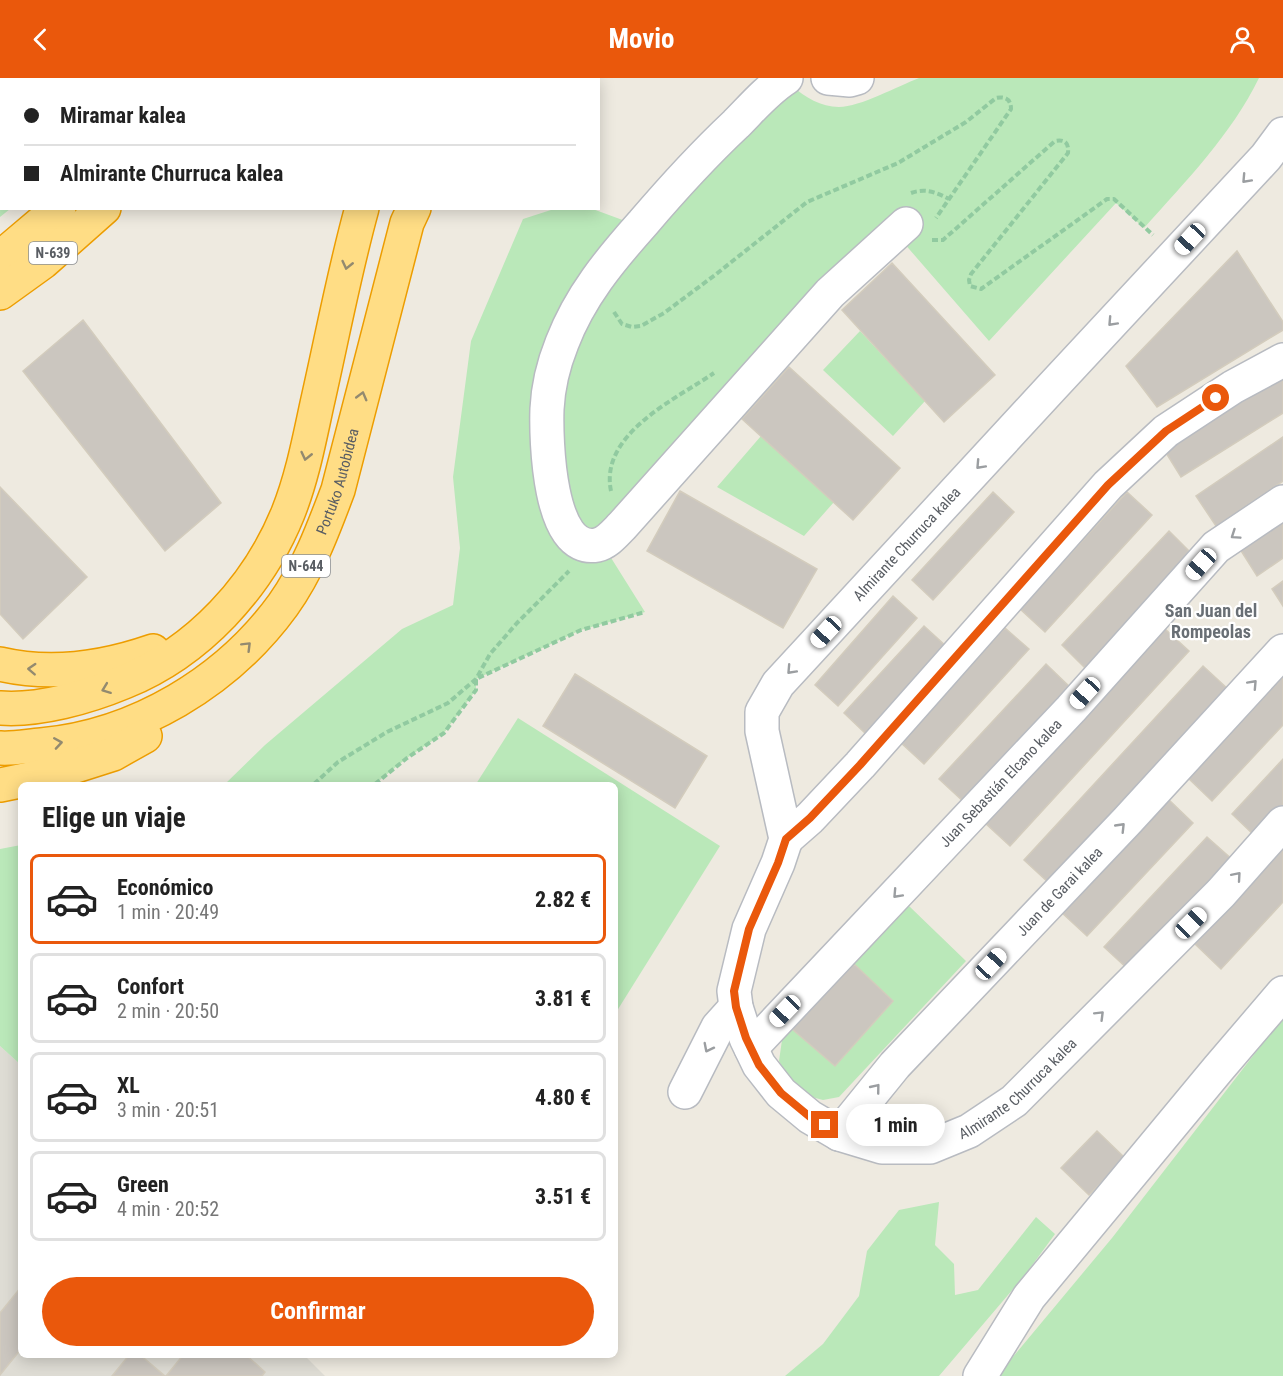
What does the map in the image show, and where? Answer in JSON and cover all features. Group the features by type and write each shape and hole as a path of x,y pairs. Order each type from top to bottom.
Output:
{"highway":[{"path":"1,266 35,210"},
{"name":"N-639","path":"1,266 57,210"},
{"path":"1,266 55,232 66,210"},
{"name":"N-639","path":"0,293 43,262 102,210"},
{"name":"N-644","path":"0,708 56,703 100,692 137,677 175,656 204,632 248,584 273,546 288,513 302,471 348,258 361,210"},
{"name":"Portuko Autobidea","path":"0,748 60,743 106,732 158,710 194,691 222,670 256,636 283,604 306,567 338,490 407,223 413,210"},
{"path":"0,664 18,668 55,670 127,660 189,634 225,611"},
{"path":"0,785 44,777 113,754 157,729 222,670"}],"street":[{"path":"786,78 712,146 601,272 578,306 561,344 547,408 550,478 559,514 571,537 595,545 606,540 622,526 830,293 906,224"},
{"path":"828,78 850,80 856,78"},
{"name":"Almirante Churruca kalea","path":"1283,134 1266,157 778,684 762,712 762,731 786,839 749,929 734,991 736,1007 746,1038 759,1065 781,1093 810,1117 839,1134 882,1147 930,1147 969,1131 1014,1101 1221,893 1283,823"},
{"path":"786,839 810,818 860,765 1108,485 1166,431 1233,387 1283,360"},
{"name":"Juan Sebastián Elcano kalea","path":"751,1048 1071,709 1216,547 1283,502"},
{"name":"Juan de Garai kalea","path":"839,1134 895,1065 1128,821 1283,651"},
{"path":"958,1376 1026,1302 1283,993"},
{"path":"685,1092 718,1027 736,1007"},
{"path":"893,1167 902,1164 918,1147"},
{"path":"980,1376 1026,1302"}],"path":[{"path":"377,782 407,758 444,733 476,690 476,679 490,654 517,623 595,545"},
{"path":"316,782 338,762 387,732 448,703 476,679 581,630 645,612"}],"shaded area":[{"path":"0,1046 18,1062 18,1358 307,1358 325,1376 0,1376"}],"green space":[{"path":"919,78 1259,78 1248,99 1221,138 1144,228 1116,203 989,341 903,242 923,224 908,207 897,209 603,529 588,534 568,504 559,455 564,372 604,286 792,86 814,101 839,107 868,100"},
{"path":"0,210 9,210 0,217"},
{"path":"551,210 595,210 628,222 590,267 540,483 608,553 645,612 581,630 476,679 476,690 444,733 407,758 377,782 227,782 265,745 402,629 453,605 460,548 453,477 471,341 523,219"},
{"path":"860,331 925,401 893,436 823,370"},
{"path":"761,436 834,502 804,536 717,487"},
{"path":"518,718 720,846 618,1009 618,782 477,782"},
{"path":"18,846 18,1062 0,1046 0,849"},
{"path":"909,906 966,961 839,1097 823,1100 808,1096 787,1076 779,1061 782,1040"},
{"path":"1283,1017 1283,1376 997,1376 1112,1238"},
{"path":"939,1202 935,1245 954,1264 955,1295 978,1290 1036,1217 1055,1234 1025,1275 939,1376 785,1376 823,1344 859,1296 867,1251 899,1210"}],"building":[{"path":"1237,251 1283,322 1283,330 1157,407 1126,366"},
{"path":"892,263 995,375 944,422 842,310"},
{"path":"83,320 221,503 165,551 23,371"},
{"path":"789,367 900,468 853,520 742,419"},
{"path":"1283,373 1283,413 1181,477 1163,448"},
{"path":"1283,437 1283,481 1216,526 1196,496"},
{"path":"0,487 87,577 23,639 0,614"},
{"path":"680,491 817,569 783,628 647,551"},
{"path":"993,492 1014,512 933,600 912,580"},
{"path":"1127,492 1152,515 1045,632 1020,609"},
{"path":"1283,516 1283,558 1257,576 1238,546"},
{"path":"1169,531 1192,554 1085,668 1062,645"},
{"path":"1283,581 1283,606 1272,589"},
{"path":"893,596 917,618 838,706 815,685"},
{"path":"924,626 947,647 867,735 844,713"},
{"path":"1005,628 1029,649 924,764 900,742"},
{"path":"1164,628 1189,651 1010,846 985,823"},
{"path":"1046,664 1072,689 966,804 939,779"},
{"path":"1203,666 1229,690 1050,884 1024,860"},
{"path":"1283,673 1283,725 1212,801 1187,777"},
{"path":"575,674 707,756 675,808 543,726"},
{"path":"1283,759 1283,809 1256,837 1232,814"},
{"path":"1167,798 1193,823 1087,936 1061,912"},
{"path":"1207,837 1234,861 1130,971 1104,947"},
{"path":"1283,849 1283,902 1221,969 1195,944"},
{"path":"854,964 893,1001 835,1066 792,1029"},
{"path":"1097,1131 1125,1158 1089,1195 1061,1168"},
{"path":"18,1291 18,1353 0,1375 0,1313"},
{"path":"127,1358 144,1358 165,1376 112,1376"},
{"path":"181,1358 249,1358 265,1372 262,1376 166,1376"}],"district":[{"name":"San Juan del Rompeolas","path":"1211,621"}],"route":[{"path":"825,1125 810,1117 781,1093 759,1065 746,1038 736,1007 734,991 749,929 786,839 810,818 860,765 1108,485 1166,431 1216,398"}]}
